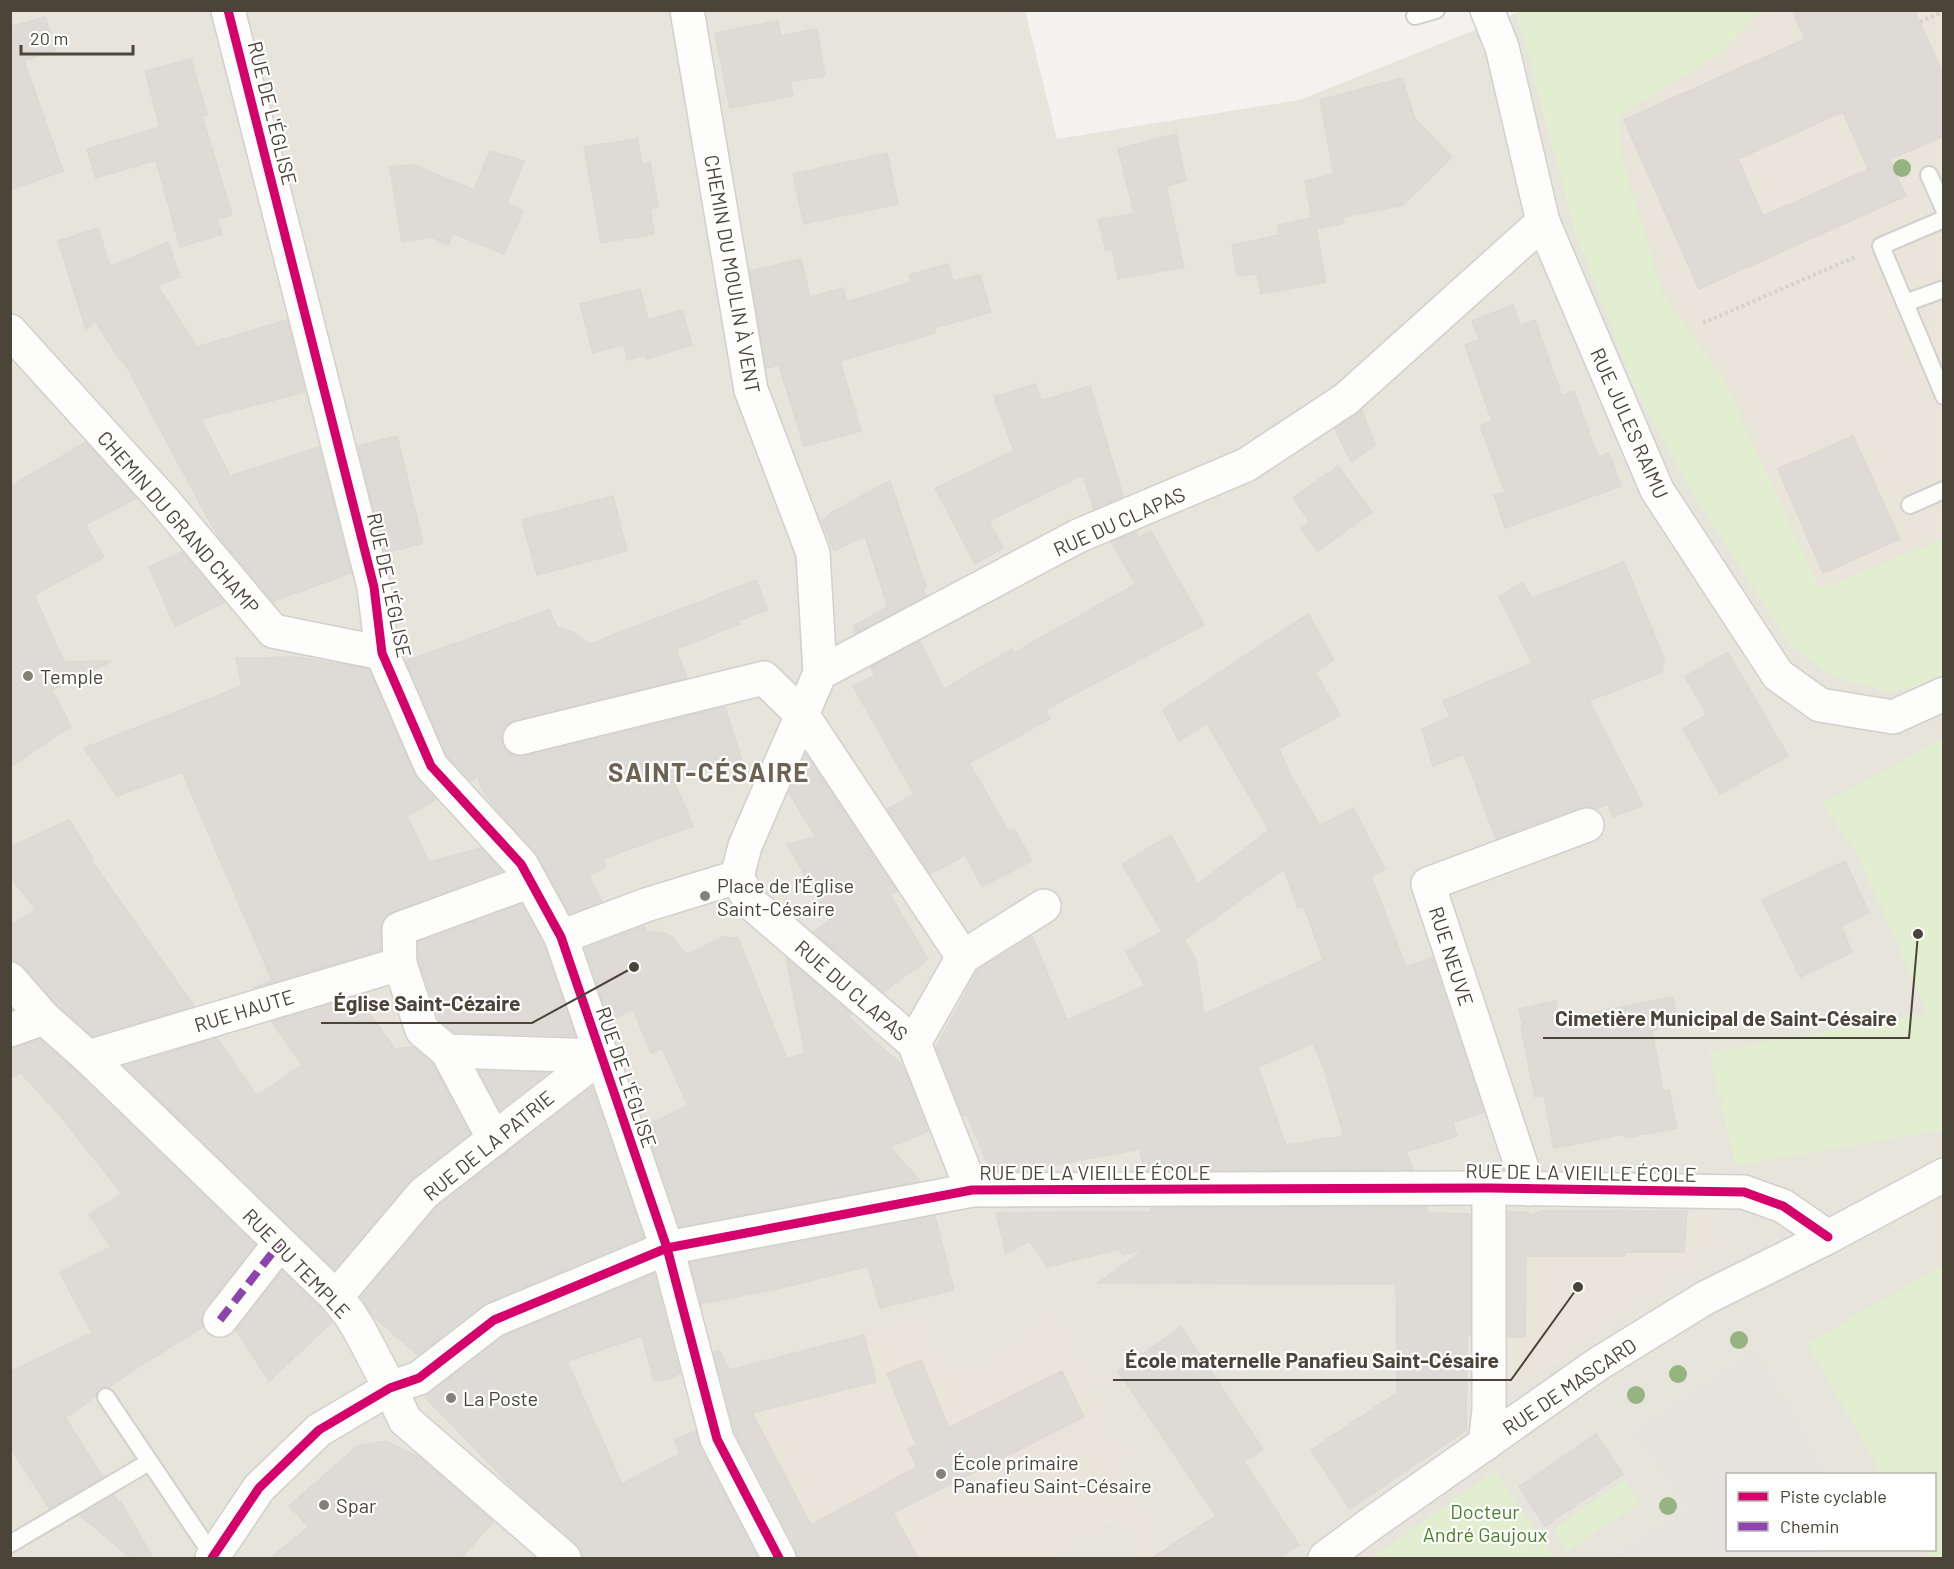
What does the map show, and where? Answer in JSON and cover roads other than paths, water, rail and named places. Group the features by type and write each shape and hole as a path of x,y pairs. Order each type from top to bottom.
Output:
{"street":[{"name":"RUE DE L'ÉGLISE","path":"228,10 374,587 382,652 431,766 521,864 561,937 667,1248 717,1439 778,1558"},
{"name":"CHEMIN DU MOULIN À VENT","path":"687,10 751,390 813,553 820,673"},
{"name":"RUE JULES RAIMU","path":"1487,10 1502,47 1543,222 1657,490 1778,675 1820,705 1893,717 1944,694"},
{"name":"RUE DU CLAPAS","path":"820,673 1078,536 1246,465 1346,399 1543,222"},
{"name":"CHEMIN DU GRAND CHAMP","path":"10,331 164,501 273,631 382,652"},
{"path":"561,937 646,905 744,890 745,846 820,673"},
{"path":"520,738 764,678 802,716 963,957"},
{"name":"RUE NEUVE","path":"1528,1189 1428,884 1587,825"},
{"path":"494,1139 447,1051 422,1030 400,964 399,929 531,881"},
{"name":"RUE DU CLAPAS","path":"744,890 914,1043 972,1190"},
{"path":"914,1043 963,957 1044,906"},
{"name":"RUE HAUTE","path":"88,1057 400,964"},
{"name":"RUE DU TEMPLE","path":"10,979 44,1018 88,1057 336,1296 350,1313 405,1420 564,1558"},
{"path":"10,1030 44,1018"},
{"path":"447,1051 601,1056"},
{"name":"RUE DE LA PATRIE","path":"336,1296 424,1194 601,1056"},
{"path":"1828,1237 1944,1175"},
{"path":"1485,1444 1490,1410 1489,1188"},
{"name":"RUE DE LA VIEILLE ÉCOLE","path":"213,1557 259,1488 319,1430 390,1388 419,1378 494,1320 667,1248 972,1190 1489,1188 1744,1192 1783,1206 1828,1237"},
{"name":"RUE DE MASCARD","path":"1325,1558 1598,1364 1705,1298 1828,1237"},
{"path":"220,1320 280,1243"}],"lane":[{"path":"1415,15 1436,10"},
{"path":"1929,175 1942,221 1881,246 1944,396"},
{"path":"1905,303 1944,289"},
{"path":"1910,505 1944,490"},
{"path":"106,1397 213,1557"},
{"path":"10,1544 149,1462"}],"place":[{"name":"Temple","path":"28,676"},
{"name":"Place de l'Église Saint-Césaire","path":"705,896"},
{"name":"Cimetière Municipal de Saint-Césaire","path":"1918,934"},
{"name":"Église Saint-Cézaire","path":"634,967"},
{"name":"École maternelle Panafieu Saint-Césaire","path":"1578,1287"},
{"name":"La Poste","path":"451,1398"},
{"name":"École primaire Panafieu Saint-Césaire","path":"941,1474"},
{"name":"Spar","path":"324,1505"}],"district":[{"name":"SAINT-CÉSAIRE","path":"709,771"}],"park label":[{"name":"Docteur André Gaujoux","path":"1485,1522"}]}
